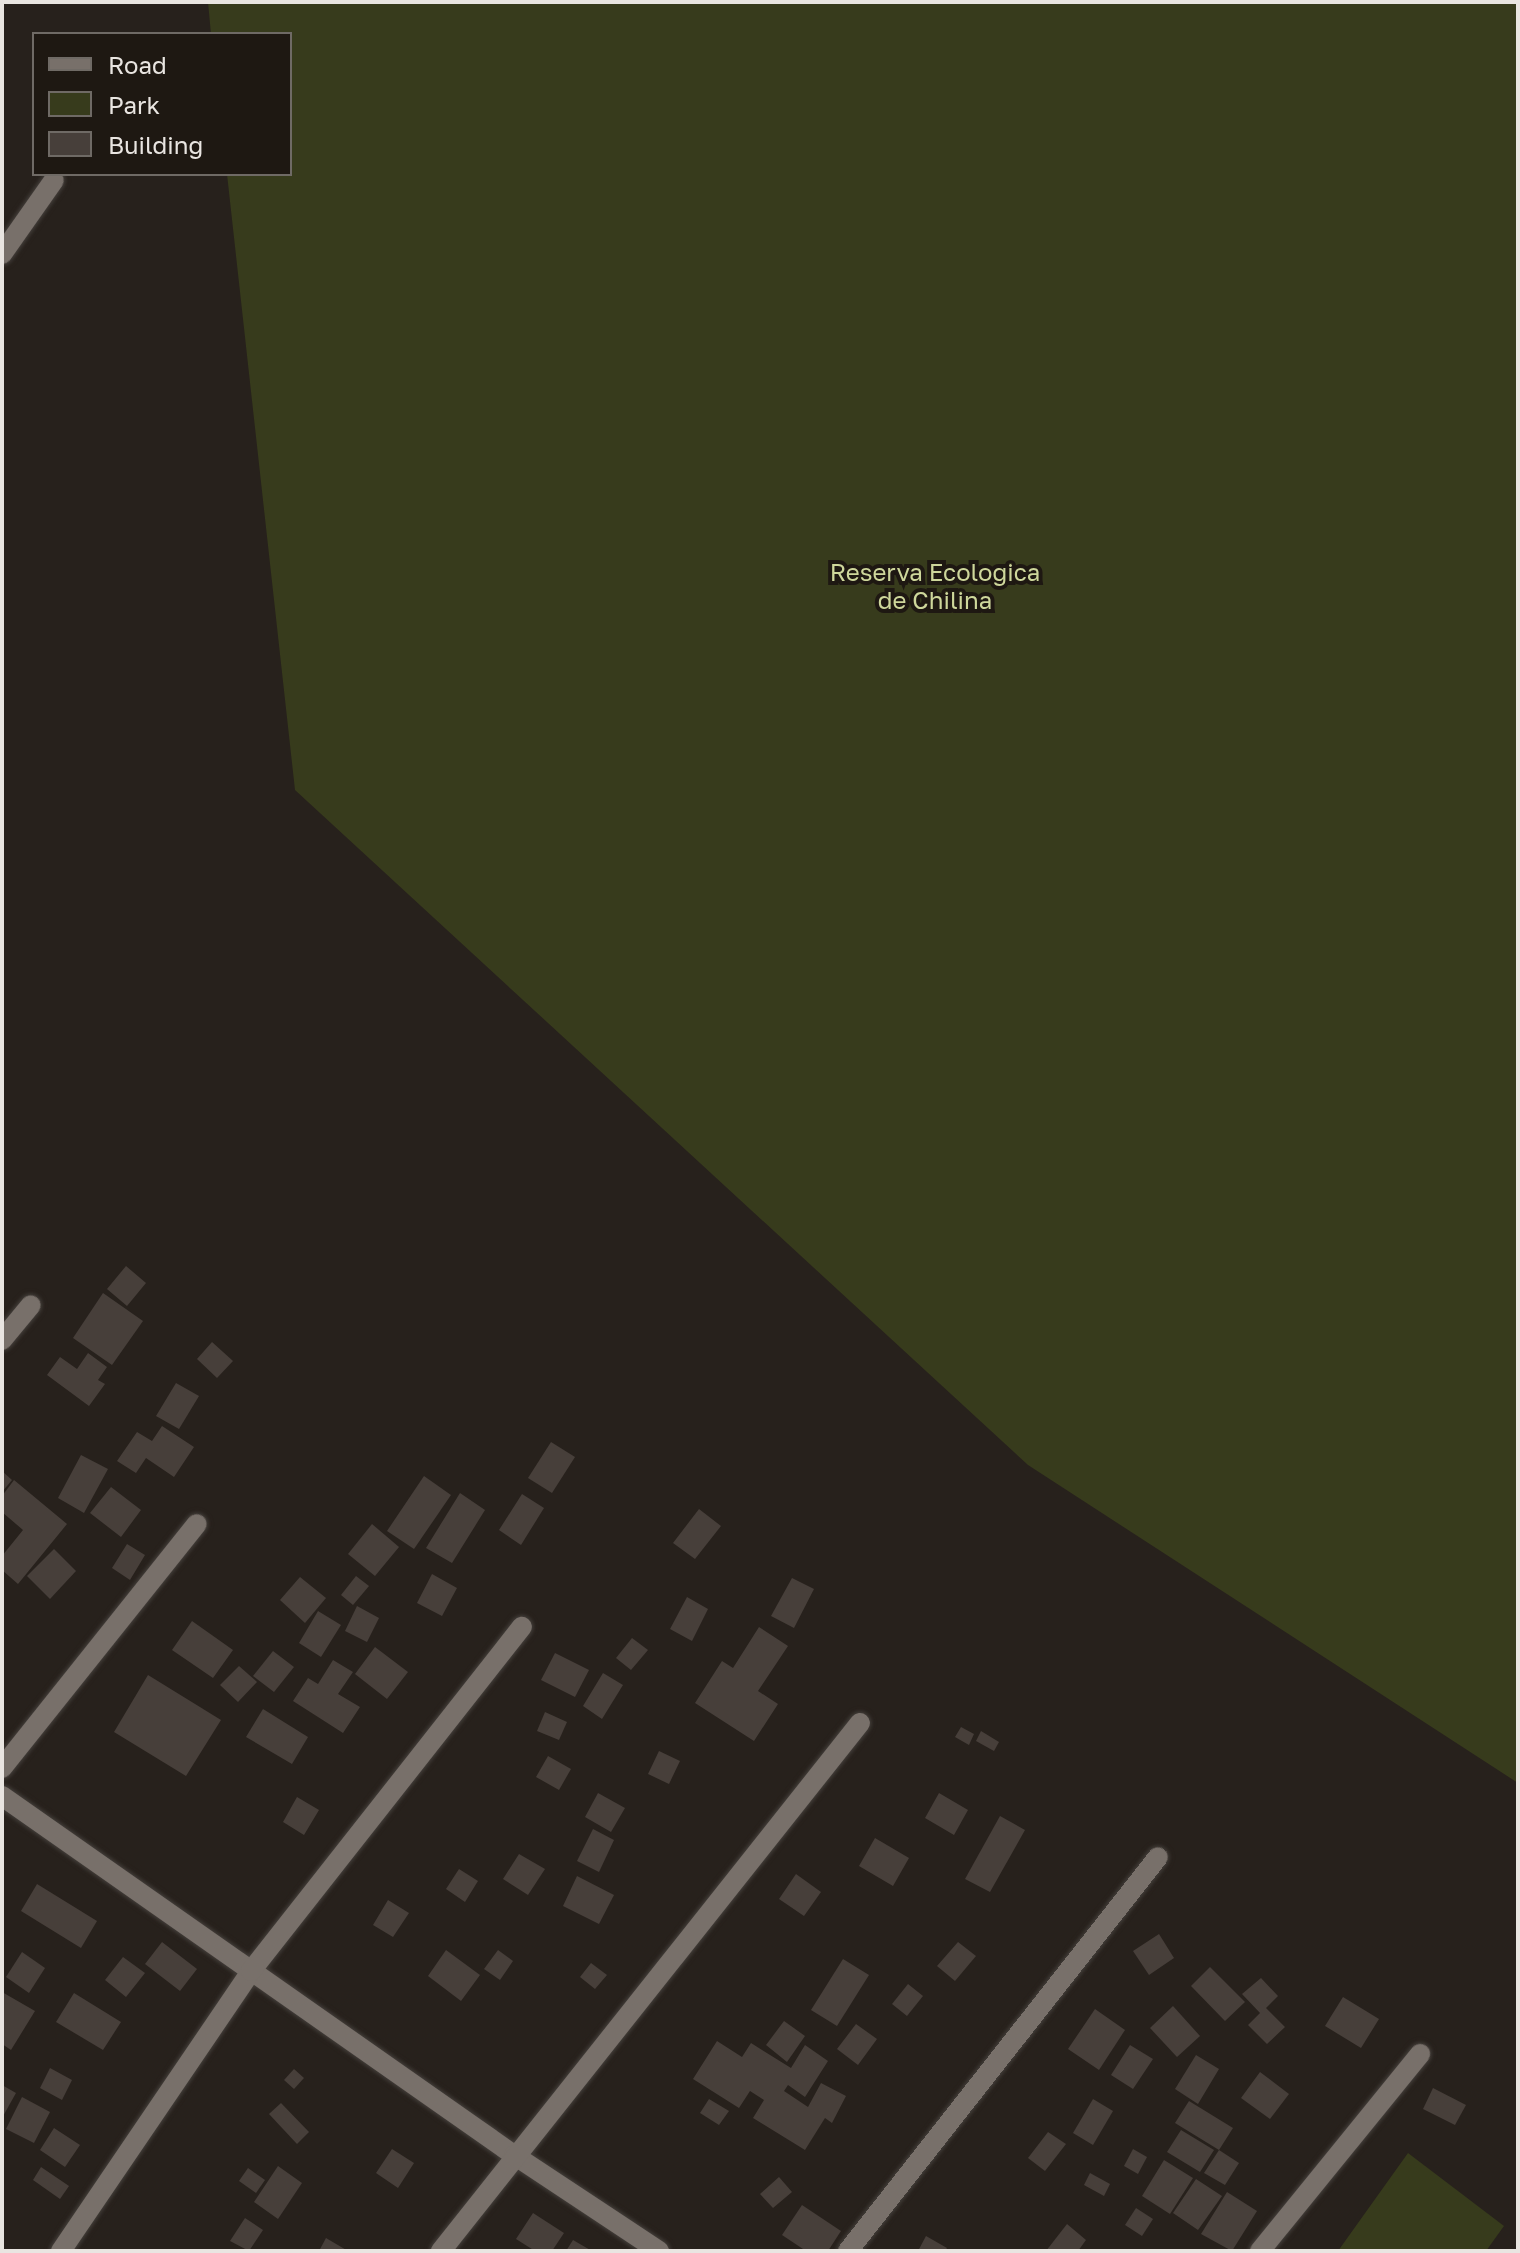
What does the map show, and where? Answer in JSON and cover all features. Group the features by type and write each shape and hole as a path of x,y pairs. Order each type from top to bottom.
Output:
{"street":[{"path":"2,254 54,180"},
{"path":"2,1340 31,1305"},
{"path":"2,1768 197,1524"},
{"path":"61,2251 251,1971 522,1627"},
{"path":"441,2251 514,2155 860,1723"},
{"path":"2,1796 514,2155 659,2251"},
{"path":"848,2251 1158,1857"},
{"path":"1260,2251 1420,2054"}],"green space":[{"name":"Reserva Ecologica de Chilina","path":"208,2 1518,2 1518,1783 1028,1465 295,790 227,176 292,176 292,32 211,32"},
{"path":"1408,2153 1504,2226 1486,2251 1338,2251"}],"building":[{"path":"126,1266 146,1283 127,1306 107,1289"},
{"path":"103,1293 143,1321 112,1365 73,1338"},
{"path":"212,1342 233,1361 217,1378 197,1359"},
{"path":"88,1353 107,1367 98,1380 105,1384 89,1406 47,1375 60,1357 77,1369"},
{"path":"176,1383 199,1396 179,1429 156,1416"},
{"path":"162,1426 194,1447 174,1477 146,1458 136,1473 117,1461 137,1432 152,1441"},
{"path":"551,1442 575,1457 552,1493 528,1478"},
{"path":"81,1455 108,1469 84,1513 58,1498"},
{"path":"2,1471 12,1480 2,1492"},
{"path":"424,1476 451,1495 414,1549 387,1531"},
{"path":"14,1480 67,1524 18,1584 2,1570 2,1556 23,1530 2,1512 2,1496"},
{"path":"111,1487 141,1510 121,1537 90,1513"},
{"path":"460,1493 485,1510 452,1563 426,1548"},
{"path":"522,1494 544,1508 521,1545 499,1530"},
{"path":"699,1509 721,1526 695,1559 673,1543"},
{"path":"372,1524 399,1547 375,1576 348,1554"},
{"path":"127,1544 145,1555 130,1580 112,1568"},
{"path":"54,1549 76,1571 50,1599 27,1576"},
{"path":"432,1574 457,1588 442,1616 417,1603"},
{"path":"356,1576 369,1586 353,1605 341,1595"},
{"path":"300,1577 326,1598 305,1623 280,1600"},
{"path":"792,1578 814,1589 794,1628 771,1616"},
{"path":"687,1597 708,1609 692,1641 670,1629"},
{"path":"357,1606 379,1618 367,1642 345,1631"},
{"path":"318,1611 341,1625 321,1657 299,1643"},
{"path":"192,1621 233,1650 213,1678 172,1650"},
{"path":"759,1627 788,1646 758,1691 778,1704 754,1741 695,1703 722,1661 733,1668"},
{"path":"632,1638 648,1650 631,1670 616,1658"},
{"path":"375,1647 408,1672 387,1699 355,1674"},
{"path":"273,1651 294,1667 274,1692 253,1676"},
{"path":"555,1653 589,1670 575,1697 541,1680"},
{"path":"333,1660 353,1672 338,1694 360,1707 343,1733 293,1701 308,1678 318,1684"},
{"path":"239,1666 257,1682 238,1702 220,1685"},
{"path":"603,1673 623,1685 602,1719 583,1706"},
{"path":"148,1675 221,1720 186,1776 114,1732"},
{"path":"263,1709 308,1737 292,1764 246,1737"},
{"path":"545,1712 567,1722 559,1740 537,1731"},
{"path":"961,1727 974,1734 969,1745 955,1737"},
{"path":"981,1731 999,1742 994,1751 976,1741"},
{"path":"659,1751 680,1761 669,1784 648,1774"},
{"path":"548,1756 571,1769 559,1790 536,1777"},
{"path":"598,1793 625,1808 611,1832 585,1817"},
{"path":"939,1793 968,1810 954,1835 925,1818"},
{"path":"297,1797 319,1810 304,1835 283,1822"},
{"path":"1000,1816 1025,1830 990,1892 965,1879"},
{"path":"593,1829 614,1840 599,1872 577,1861"},
{"path":"875,1838 909,1858 893,1886 859,1866"},
{"path":"519,1854 545,1869 528,1895 503,1879"},
{"path":"459,1869 478,1881 465,1902 446,1889"},
{"path":"796,1874 821,1892 804,1916 779,1899"},
{"path":"577,1876 614,1895 599,1924 563,1906"},
{"path":"37,1884 97,1921 81,1948 21,1911"},
{"path":"388,1900 409,1913 393,1937 373,1925"},
{"path":"1159,1934 1174,1958 1149,1975 1133,1951"},
{"path":"162,1942 197,1969 180,1991 145,1964"},
{"path":"958,1942 976,1956 955,1981 937,1966"},
{"path":"446,1950 480,1975 461,2001 428,1976"},
{"path":"498,1950 513,1961 500,1980 484,1969"},
{"path":"22,1952 45,1968 29,1993 6,1977"},
{"path":"123,1957 145,1973 126,1997 105,1980"},
{"path":"843,1959 869,1975 837,2026 811,2010"},
{"path":"591,1963 607,1975 595,1989 580,1977"},
{"path":"1210,1967 1245,2002 1225,2021 1191,1986"},
{"path":"1261,1978 1278,1996 1266,2008 1285,2027 1267,2044 1248,2025 1260,2013 1242,1994"},
{"path":"908,1984 923,1996 907,2016 892,2004"},
{"path":"2,1992 35,2011 11,2050 2,2044"},
{"path":"74,1993 121,2022 103,2050 56,2022"},
{"path":"1343,1997 1379,2019 1361,2048 1325,2026"},
{"path":"1173,2006 1200,2036 1177,2057 1150,2028"},
{"path":"1095,2009 1125,2030 1099,2070 1068,2049"},
{"path":"784,2021 805,2036 787,2062 766,2045"},
{"path":"856,2024 877,2039 858,2065 837,2049"},
{"path":"717,2041 742,2057 751,2043 791,2068 805,2045 828,2061 805,2097 788,2085 784,2091 808,2107 821,2083 846,2096 832,2123 825,2118 805,2150 753,2118 764,2100 750,2091 739,2108 693,2079"},
{"path":"1130,2045 1153,2059 1133,2089 1111,2075"},
{"path":"1196,2055 1219,2069 1198,2104 1175,2089"},
{"path":"50,2068 72,2080 62,2100 40,2088"},
{"path":"294,2069 304,2078 294,2089 284,2080"},
{"path":"1260,2072 1289,2094 1270,2119 1241,2098"},
{"path":"2,2085 16,2093 2,2118"},
{"path":"1433,2088 1466,2105 1455,2125 1423,2109"},
{"path":"22,2097 50,2112 34,2143 6,2129"},
{"path":"709,2099 729,2111 719,2125 700,2113"},
{"path":"1093,2099 1113,2111 1093,2145 1073,2133"},
{"path":"1189,2101 1233,2128 1219,2150 1175,2123"},
{"path":"281,2103 309,2132 297,2144 269,2114"},
{"path":"54,2128 80,2145 65,2167 40,2150"},
{"path":"1181,2130 1214,2150 1200,2172 1167,2152"},
{"path":"1048,2132 1066,2144 1045,2171 1028,2158"},
{"path":"392,2149 414,2163 398,2188 376,2173"},
{"path":"1133,2149 1147,2157 1138,2174 1124,2166"},
{"path":"1219,2150 1239,2163 1225,2185 1204,2173"},
{"path":"1164,2160 1193,2178 1170,2214 1142,2196"},
{"path":"278,2166 302,2183 278,2219 254,2202"},
{"path":"41,2167 69,2186 60,2199 33,2180"},
{"path":"248,2168 265,2180 256,2193 239,2181"},
{"path":"1090,2173 1110,2184 1104,2196 1084,2185"},
{"path":"779,2177 792,2192 773,2208 760,2194"},
{"path":"1196,2179 1222,2196 1198,2230 1173,2213"},
{"path":"1227,2192 1257,2211 1232,2251 1201,2234"},
{"path":"802,2205 841,2231 828,2251 806,2251 782,2235"},
{"path":"1136,2208 1153,2219 1142,2236 1125,2225"},
{"path":"533,2213 564,2233 552,2251 535,2251 516,2239"},
{"path":"245,2218 263,2230 249,2251 230,2241"},
{"path":"1067,2224 1086,2240 1078,2251 1046,2251"},
{"path":"926,2236 947,2248 945,2251 918,2251"},
{"path":"326,2238 348,2251 319,2251"},
{"path":"573,2240 592,2251 566,2251"}]}
